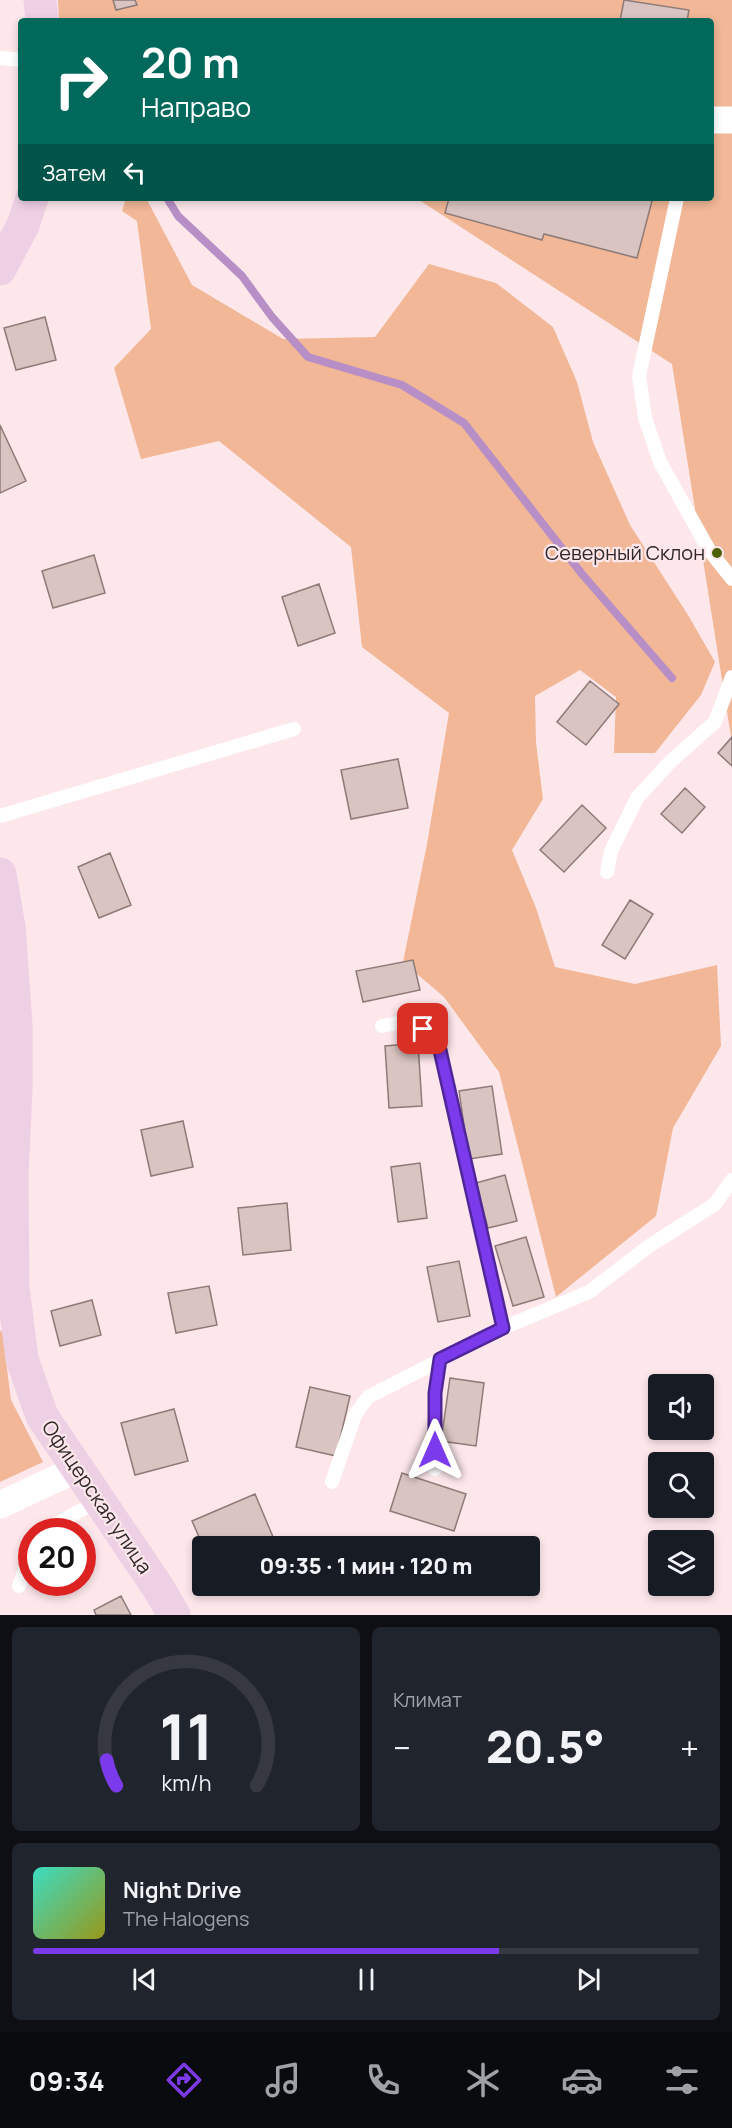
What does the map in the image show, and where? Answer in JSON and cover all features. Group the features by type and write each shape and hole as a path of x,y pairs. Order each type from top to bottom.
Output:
{"street":[{"path":"40,0 42,18"},
{"path":"714,120 732,120"},
{"path":"0,269 23,225 31,201"},
{"name":"Офицерская улица","path":"0,874 9,927 16,1024 16,1091 6,1175 12,1287 21,1359 42,1416 174,1615"},
{"path":"0,1505 77,1469"}],"lane":[{"path":"0,58 18,60"},
{"path":"676,201 639,376 645,418 660,462 709,550 732,579"},
{"path":"607,872 611,851 637,798 670,762 715,722 732,677"},
{"path":"0,816 294,729"},
{"path":"382,1026 408,1021 437,1037 503,1328"},
{"path":"332,1482 355,1415 368,1397 503,1328 589,1292 649,1246 715,1204 732,1180"},
{"path":"435,1469 435,1393 440,1359"},
{"path":"67,1518 99,1500"}],"shaded area":[{"name":"Северный Склон","path":"58,0 732,0 732,743 672,364 421,201 714,201 714,18 59,18"},
{"path":"125,201 148,201 192,285 283,339 375,337 429,264 496,283 553,327 577,382 593,442 630,525 688,615 715,662 701,695 655,753 614,753 616,697 580,670 535,696 536,743 543,799 512,850 536,908 555,967 635,984 717,965 721,1046 673,1128 656,1216 556,1297 499,1072 444,997 403,962 427,844 449,713 362,647 351,547 219,441 141,459 114,368 151,329 137,221 122,211"},
{"path":"2,1330 11,1400 43,1462 0,1482 0,1332"}],"building":[{"path":"113,0 135,0 137,5 116,10"},
{"path":"624,0 689,10 688,18 621,18"},
{"path":"448,201 652,201 637,258 544,234 542,240 445,213"},
{"path":"45,317 56,360 16,370 4,328"},
{"path":"0,425 26,481 0,493"},
{"path":"94,555 105,593 53,608 42,571"},
{"path":"319,584 335,633 298,646 282,597"},
{"path":"590,681 619,704 586,745 557,722"},
{"path":"732,737 732,766 718,753"},
{"path":"398,759 408,808 351,819 341,770"},
{"path":"685,788 705,807 682,833 661,814"},
{"path":"582,805 606,828 564,872 540,850"},
{"path":"110,853 131,905 99,918 78,867"},
{"path":"630,900 653,914 625,959 602,945"},
{"path":"413,960 420,990 363,1002 356,971"},
{"path":"418,1043 422,1106 389,1108 385,1046"},
{"path":"492,1086 502,1154 469,1159 459,1091"},
{"path":"183,1121 193,1167 151,1176 141,1130"},
{"path":"420,1163 427,1218 398,1222 391,1167"},
{"path":"505,1175 517,1221 488,1228 476,1183"},
{"path":"287,1203 291,1250 243,1255 238,1208"},
{"path":"526,1237 544,1297 513,1306 495,1246"},
{"path":"459,1261 470,1316 438,1322 427,1267"},
{"path":"209,1286 217,1325 176,1333 168,1293"},
{"path":"92,1300 101,1335 60,1346 51,1311"},
{"path":"450,1378 484,1383 476,1446 441,1441"},
{"path":"310,1387 350,1396 336,1456 296,1447"},
{"path":"174,1409 188,1461 135,1475 121,1423"},
{"path":"402,1473 466,1494 454,1531 390,1511"},
{"path":"255,1494 273,1536 199,1536 192,1521"},
{"path":"121,1596 131,1615 96,1615 94,1610"}],"waterway":[{"path":"169,201 178,216 242,276 272,317 308,357 402,385 464,423 582,574 672,678"}],"place":[{"name":"Северный Склон","path":"717,553"}],"route":[{"path":"423,1029 437,1037 503,1328 440,1359 435,1393 435,1450"}]}
